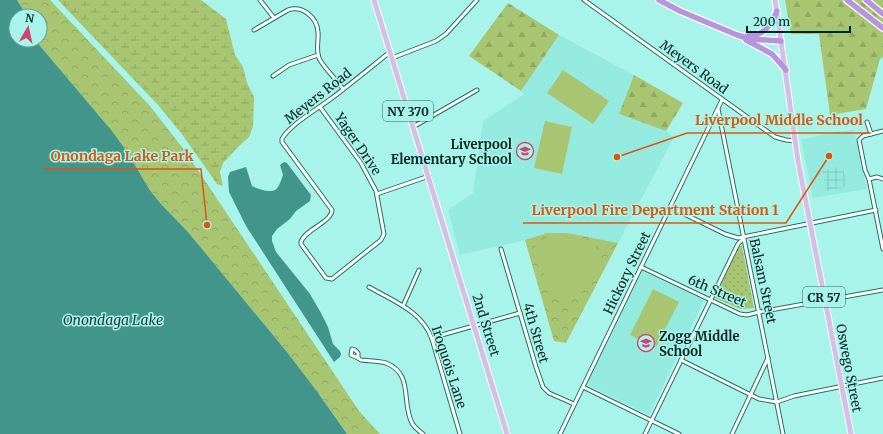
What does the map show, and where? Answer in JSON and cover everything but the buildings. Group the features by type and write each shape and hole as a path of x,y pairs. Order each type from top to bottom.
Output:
{"highway":[{"path":"660,0 700,19 750,39 781,41"},
{"path":"666,0 700,19"},
{"path":"847,0 883,28"},
{"path":"866,0 883,14"},
{"path":"737,34 751,36 758,35 765,31 777,11"},
{"path":"737,34 772,54 786,70"}],"main road":[{"name":"CR 57","path":"775,0 786,70"},
{"name":"NY 370","path":"376,1 390,52 429,176"},
{"name":"Oswego Street","path":"786,70 810,224 851,434"},
{"name":"2nd Street","path":"429,176 507,434"}],"street":[{"path":"260,0 274,18"},
{"path":"392,58 436,41 446,34 477,0"},
{"name":"Meyers Road","path":"584,0 775,137 786,140 796,140"},
{"path":"254,30 293,8 304,11 315,22 317,27 318,55 320,60 343,89"},
{"name":"Meyers Road","path":"297,163 282,142 282,139 289,130 390,52"},
{"path":"273,76 290,65 318,55"},
{"path":"413,127 477,90"},
{"name":"Hickory Street","path":"560,434 722,100"},
{"name":"Yager Drive","path":"297,163 332,210 330,216 304,236 301,244 326,278 332,279 383,237 377,194 361,163 320,106"},
{"name":"Balsam Street","path":"718,109 783,434"},
{"path":"867,122 871,134"},
{"path":"883,131 863,136 859,140 865,170 869,179 876,210 883,249"},
{"path":"377,194 429,176"},
{"path":"869,179 877,177 883,179"},
{"path":"670,206 732,237 744,237 876,210"},
{"path":"645,434 738,244 744,237"},
{"name":"4th Street","path":"501,249 543,387 549,393 574,404"},
{"name":"6th Street","path":"640,267 740,314 883,290"},
{"path":"403,306 419,270"},
{"name":"Iroquois Lane","path":"369,287 403,306 424,323 432,339 460,434"},
{"path":"432,339 520,313"},
{"path":"358,358 361,360 384,363 397,370 404,382 409,414 412,422 423,434"},
{"path":"732,434 769,358"},
{"path":"681,360 759,399 777,402 794,396 883,378"},
{"path":"583,387 679,434"}],"shaded area":[{"path":"559,35 634,75 619,114 666,131 674,137 618,243 568,233 547,233 525,240 460,255 448,210 473,193 483,121 524,94 521,91"},
{"path":"854,130 867,189 813,198 801,140 833,132"},
{"path":"843,166 846,183 844,187 827,191 822,170"},
{"name":"Zogg Middle School","path":"642,271 704,300 649,415 587,385"}],"green space":[{"path":"17,0 50,0 150,106 185,151 359,411 380,434 347,434 287,352 188,232 161,204 149,189 128,153 112,131 42,48 48,48 48,8 22,8"},
{"path":"58,0 201,0 226,19 235,55 243,67 247,83 254,97 253,127 249,137 223,163 220,172 223,186 217,184 181,133 158,105"},
{"path":"785,0 883,0 883,57 880,59 866,109 830,115 819,34 791,34"},
{"path":"508,3 559,35 521,91 469,56"},
{"path":"563,70 609,101 593,124 547,93"},
{"path":"634,75 683,103 666,131 619,114"},
{"path":"545,121 572,127 562,174 534,168"},
{"path":"547,233 568,233 618,243 566,343 554,341 525,240"},
{"path":"550,235 593,241 604,262 564,297 559,296 530,251"},
{"path":"739,246 742,246 754,308 740,309 715,298"},
{"path":"653,289 679,302 656,347 630,335"}],"water":[{"name":"Onondaga Lake","path":"0,0 17,0 22,8 8,8 8,48 42,48 112,131 128,153 149,189 161,204 188,232 287,352 347,434 0,434"},
{"path":"284,162 287,163 311,195 310,201 296,211 290,219 277,229 272,236 272,241 276,252 310,294 321,313 328,327 333,344 341,354 340,357 334,362 246,226 229,192 228,177 230,172 246,167 252,186 267,191 275,190 279,186 283,175 280,165"}],"place":[{"name":"Liverpool Elementary School","path":"525,151"},
{"name":"Liverpool Fire Department Station 1","path":"829,156"},
{"name":"Liverpool Middle School","path":"617,157"},
{"name":"Onondaga Lake Park","path":"207,225"},
{"name":"Zogg Middle School","path":"646,343"}]}
